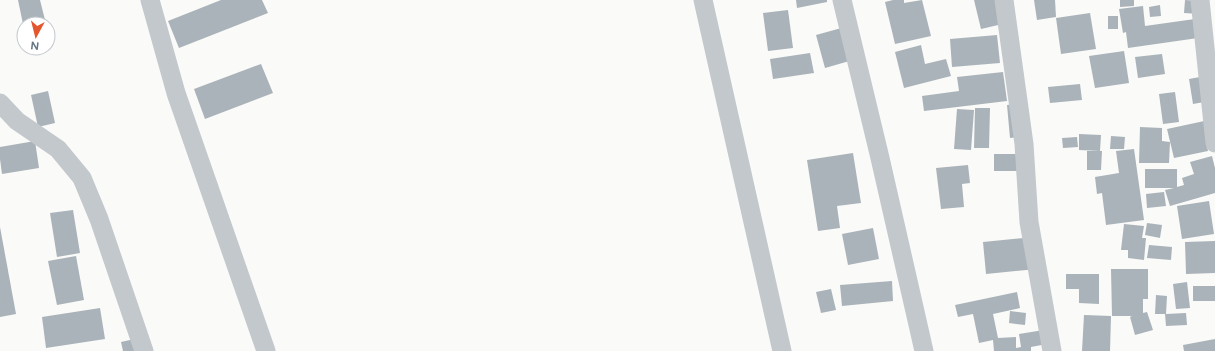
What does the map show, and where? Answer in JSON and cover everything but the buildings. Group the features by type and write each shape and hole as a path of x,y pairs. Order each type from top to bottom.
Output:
{"street":[{"path":"150,0 176,93 266,351"},
{"path":"703,0 782,351"},
{"path":"842,0 924,351"},
{"path":"1004,0 1024,144 1029,222 1052,351"},
{"path":"1200,0 1215,143"},
{"path":"0,103 17,121 58,149 82,178 99,219 144,351"}]}
